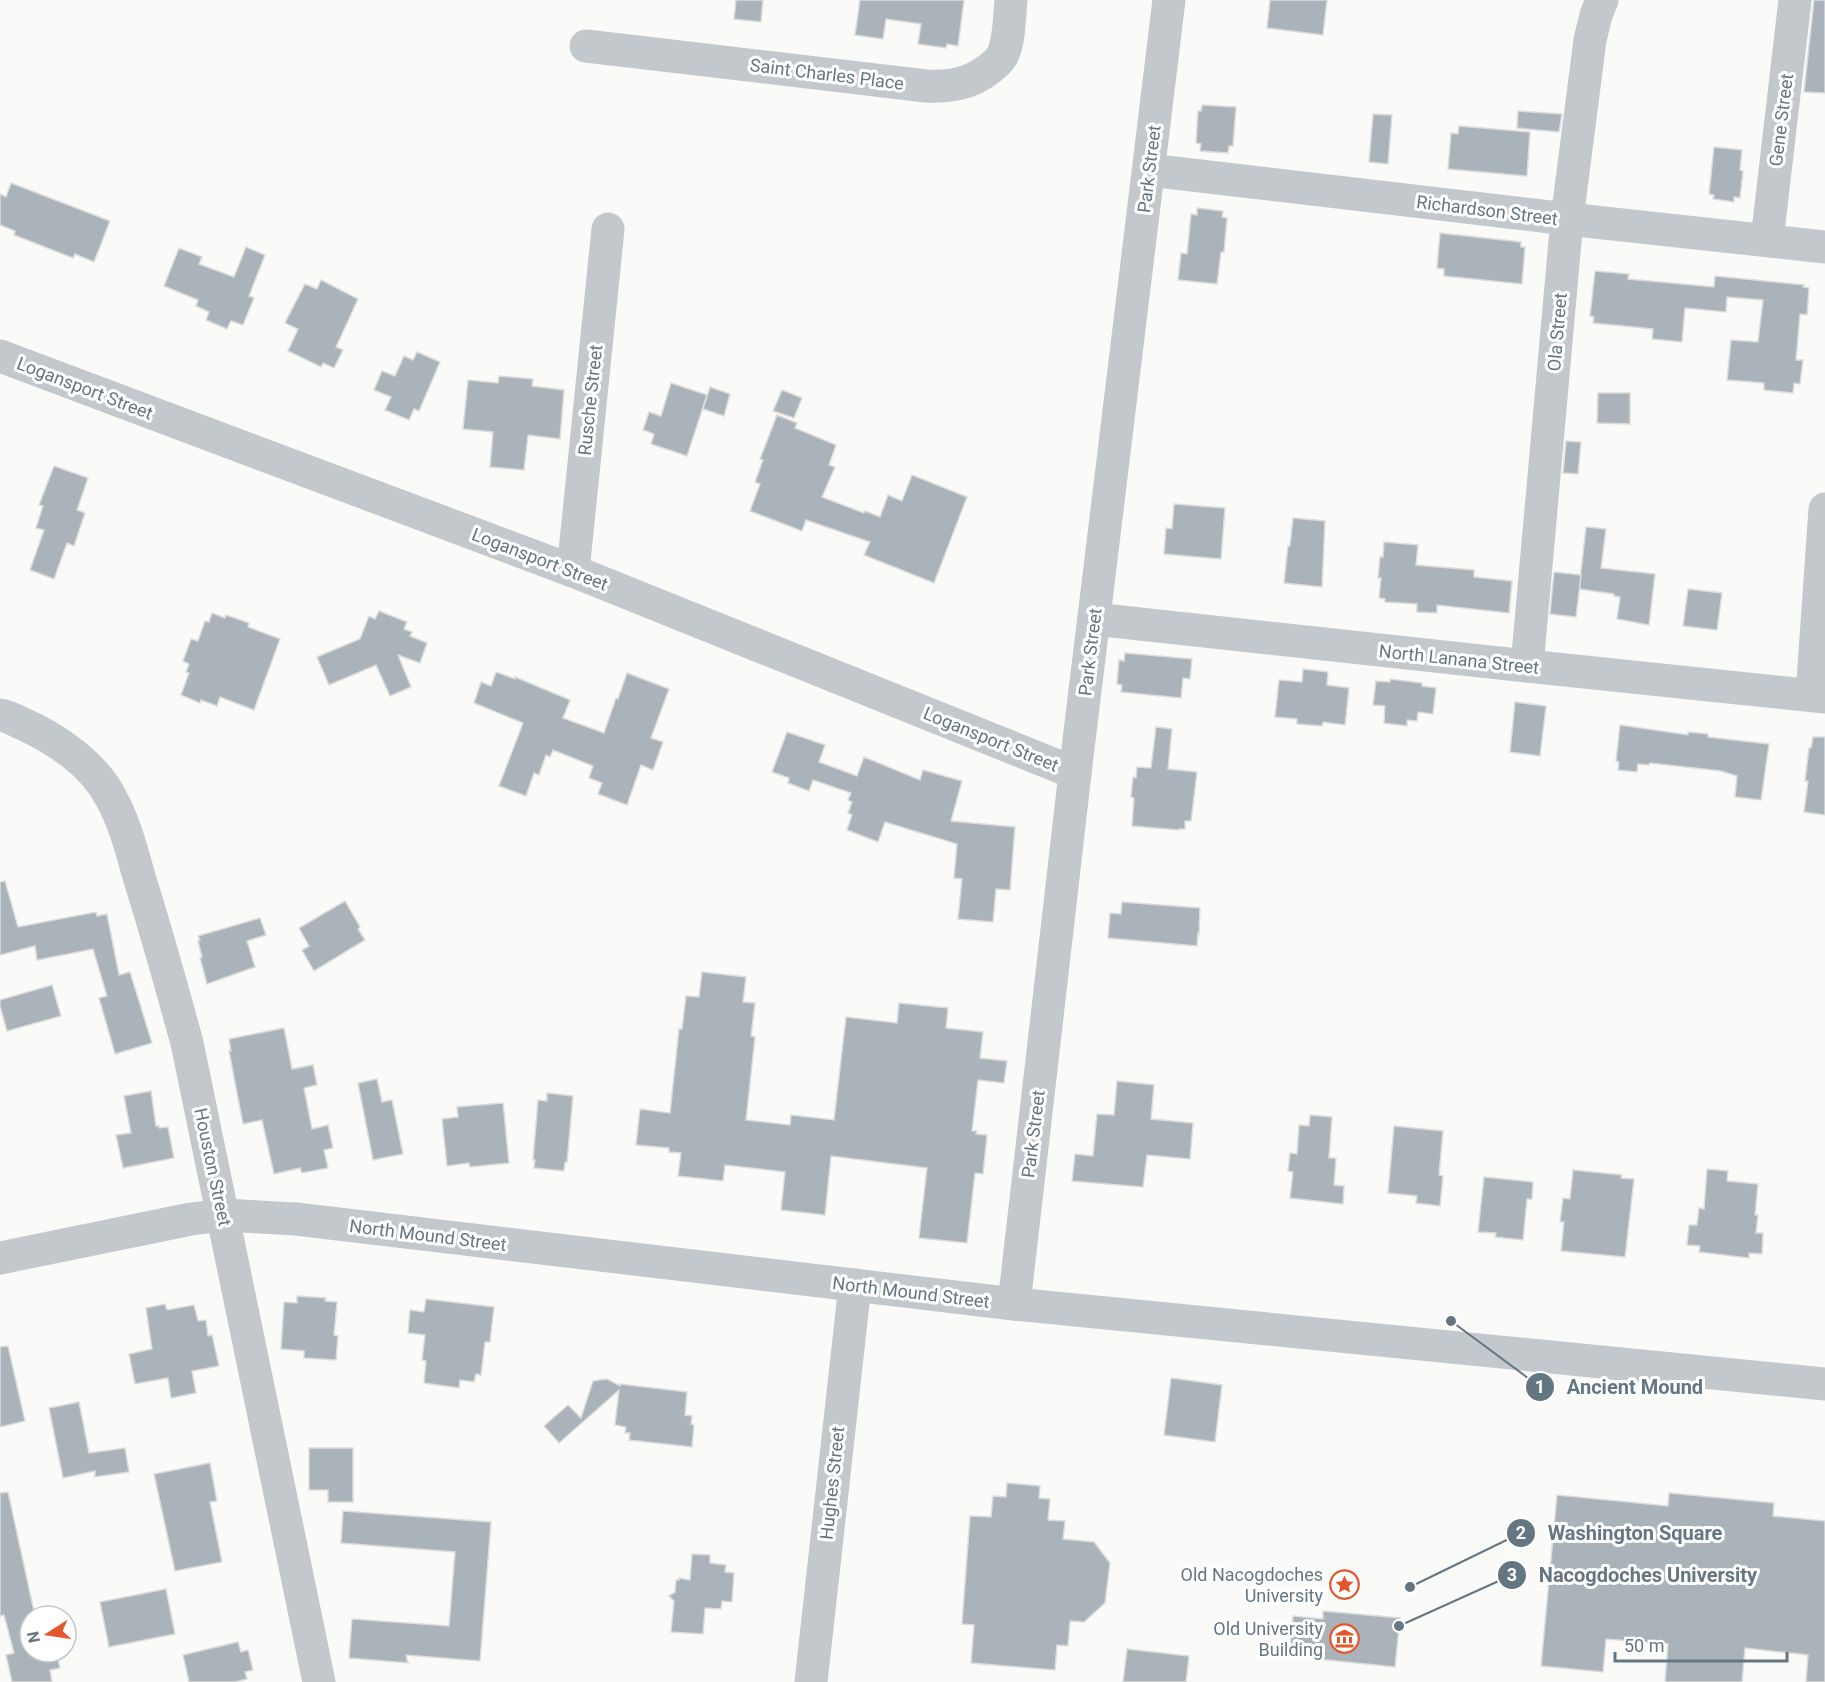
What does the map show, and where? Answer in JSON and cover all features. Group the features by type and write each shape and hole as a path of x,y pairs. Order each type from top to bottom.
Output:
{"street":[{"name":"Saint Charles Place","path":"586,46 926,86 957,85 983,74 1001,58 1005,48 1011,0"},
{"name":"Park Street","path":"1014,1304 1075,773 1169,0"},
{"name":"Ola Street","path":"1527,666 1567,219 1590,40 1602,0"},
{"name":"Gene Street","path":"1767,240 1795,0"},
{"name":"Richardson Street","path":"1149,171 1825,247"},
{"name":"Rusche Street","path":"573,571 608,230"},
{"name":"Logansport Street","path":"0,356 573,571 1075,773"},
{"path":"1819,696 1825,509"},
{"name":"North Lanana Street","path":"1094,619 1819,696"},
{"name":"Houston Street","path":"0,715 38,730 68,748 91,770 110,795 124,827 187,1043 319,1682"},
{"name":"North Mound Street","path":"0,1257 191,1219 223,1215 296,1219 1014,1304 1825,1384"},
{"name":"Hughes Street","path":"811,1682 855,1285"}],"building":[{"path":"736,0 763,0 761,22 734,19"},
{"path":"860,0 964,0 958,46 947,44 946,48 918,44 921,24 886,19 883,39 855,35"},
{"path":"1270,0 1327,0 1323,35 1267,28"},
{"path":"1814,0 1825,0 1825,93 1804,92"},
{"path":"1202,105 1236,107 1233,146 1229,146 1228,153 1200,151 1201,144 1196,143 1198,111 1201,111"},
{"path":"1518,111 1562,114 1559,132 1517,128"},
{"path":"1373,114 1392,115 1388,164 1369,162"},
{"path":"1459,126 1530,132 1527,176 1448,169 1451,133 1458,134"},
{"path":"1714,147 1742,150 1740,170 1743,171 1740,198 1734,197 1734,202 1713,199 1714,195 1709,194"},
{"path":"11,183 110,221 94,262 75,254 73,258 14,235 15,231 0,225 0,194 6,197"},
{"path":"1197,208 1223,211 1222,217 1227,218 1224,252 1221,252 1217,284 1178,280 1181,253 1187,254 1191,214 1197,215"},
{"path":"1440,233 1521,242 1521,247 1525,247 1522,284 1444,276 1444,269 1437,268"},
{"path":"246,247 265,255 249,296 254,298 243,325 231,321 227,329 206,320 209,312 196,306 198,300 164,286 179,248 202,257 199,264 234,277"},
{"path":"1595,271 1629,274 1628,279 1714,287 1715,276 1804,285 1803,287 1809,288 1807,315 1800,314 1796,360 1803,360 1800,384 1794,383 1793,393 1764,390 1764,383 1727,380 1731,340 1758,342 1763,300 1727,297 1726,312 1685,308 1682,342 1652,339 1653,329 1593,323 1594,317 1590,316"},
{"path":"321,280 358,299 336,347 343,350 334,368 323,363 321,367 288,351 298,329 285,323 305,284 317,289"},
{"path":"417,352 440,362 419,411 414,409 409,420 385,410 391,397 374,390 382,371 395,376 404,356 413,360"},
{"path":"499,376 533,379 532,386 564,390 560,439 528,435 524,470 490,467 493,432 463,429 468,380 498,383"},
{"path":"671,383 707,395 687,456 651,444 654,434 643,430 649,412 661,416"},
{"path":"710,387 730,394 724,416 703,409"},
{"path":"782,390 802,398 794,418 773,411"},
{"path":"1598,393 1630,393 1630,424 1597,423"},
{"path":"777,415 797,423 795,428 836,445 829,465 835,467 822,497 880,517 888,495 902,501 912,475 967,497 934,583 864,555 870,542 806,520 802,531 750,511 760,484 755,482 763,460 760,459"},
{"path":"1566,441 1581,442 1578,474 1563,473"},
{"path":"54,466 88,478 77,510 85,513 74,546 67,543 54,579 30,570 44,530 36,528 43,506 39,505"},
{"path":"1174,504 1225,508 1221,559 1164,554 1166,528 1172,529"},
{"path":"1293,518 1325,521 1322,587 1284,583"},
{"path":"1586,527 1606,529 1601,568 1655,574 1649,625 1617,619 1620,597 1579,589"},
{"path":"1384,542 1418,545 1416,565 1474,570 1474,577 1512,581 1509,613 1437,605 1437,613 1417,612 1417,604 1385,602 1385,599 1379,598 1381,578 1378,578"},
{"path":"1554,572 1581,575 1576,617 1550,614"},
{"path":"1688,589 1722,593 1717,630 1683,626"},
{"path":"379,611 407,622 404,629 412,632 410,636 427,643 420,663 398,655 411,687 390,696 376,665 329,685 317,657 360,639 369,616 375,619"},
{"path":"212,613 249,623 248,627 280,639 254,710 220,697 217,706 201,700 200,703 181,695 189,673 186,672 189,664 183,661 191,639 198,641 205,621 209,622"},
{"path":"1125,653 1192,659 1190,679 1183,678 1181,698 1121,692 1122,685 1117,684 1119,660 1124,661"},
{"path":"1303,669 1328,672 1327,685 1349,688 1345,725 1323,722 1322,726 1297,724 1297,719 1275,717 1279,680 1302,682"},
{"path":"496,672 515,679 515,677 570,700 563,718 604,733 627,673 669,689 651,738 663,742 653,770 641,765 627,805 598,794 602,783 589,778 593,766 553,750 550,757 546,755 539,775 534,773 526,796 499,786 523,723 474,703 481,682 491,686"},
{"path":"1390,679 1422,683 1422,686 1436,688 1433,714 1418,712 1417,721 1407,720 1407,726 1384,723 1385,706 1373,705 1376,681 1390,682"},
{"path":"1515,702 1546,706 1540,756 1510,752"},
{"path":"1620,725 1688,735 1688,732 1708,734 1708,737 1769,744 1761,800 1735,797 1737,776 1721,771 1650,763 1649,765 1638,764 1637,772 1618,770 1619,762 1616,761"},
{"path":"1156,727 1172,729 1168,769 1197,772 1191,821 1185,821 1185,829 1132,826 1133,777 1136,778 1137,767 1151,768"},
{"path":"787,732 825,745 819,762 857,776 864,757 920,780 923,770 962,781 951,821 1015,827 1010,890 996,889 993,922 958,919 962,879 954,878 957,844 885,822 878,842 847,830 852,815 848,813 852,802 848,800 851,793 813,780 809,791 788,783 789,778 772,772"},
{"path":"1813,737 1825,737 1825,815 1804,812 1808,781 1805,781 1809,748 1811,748"},
{"path":"5,881 18,927 96,912 97,916 107,914 119,975 130,972 152,1043 115,1054 99,998 107,996 93,949 37,960 35,946 0,955 0,882"},
{"path":"345,901 365,940 314,971 302,950 309,946 299,928"},
{"path":"1122,902 1200,908 1197,946 1108,938 1110,913 1121,914"},
{"path":"260,918 266,935 247,941 255,967 207,984 200,958 202,957 198,936"},
{"path":"702,972 746,977 743,1002 755,1003 751,1036 755,1037 746,1120 790,1125 791,1115 834,1120 846,1017 897,1023 899,1003 948,1008 946,1028 983,1032 980,1058 1007,1061 1004,1083 978,1080 972,1131 977,1131 976,1134 987,1135 983,1174 975,1173 967,1243 919,1238 927,1168 831,1156 825,1215 781,1210 785,1172 725,1165 723,1181 678,1176 681,1153 669,1152 669,1148 636,1145 640,1109 670,1113 679,1029 682,1029 686,996 699,997"},
{"path":"52,985 61,1016 7,1031 0,1000"},
{"path":"284,1028 292,1069 313,1065 317,1085 304,1088 312,1129 328,1125 333,1148 324,1150 328,1168 302,1173 300,1168 274,1174 262,1120 243,1124 229,1051 231,1051 229,1039"},
{"path":"377,1079 382,1102 392,1100 403,1154 373,1160 358,1083"},
{"path":"1117,1081 1154,1085 1151,1119 1193,1123 1190,1159 1147,1155 1143,1187 1072,1181 1075,1154 1093,1156 1097,1114 1114,1115"},
{"path":"151,1091 156,1126 168,1127 174,1158 123,1168 116,1135 131,1133 124,1096"},
{"path":"547,1093 573,1096 567,1162 565,1162 564,1171 534,1168 538,1100 547,1101"},
{"path":"503,1103 509,1163 470,1167 469,1163 447,1166 442,1119 458,1117 457,1107"},
{"path":"1310,1115 1332,1117 1329,1158 1336,1158 1334,1185 1344,1186 1343,1204 1290,1198 1293,1172 1288,1171 1290,1153 1297,1154 1299,1125 1309,1126"},
{"path":"1394,1126 1443,1131 1439,1175 1443,1176 1440,1206 1416,1203 1417,1196 1388,1193"},
{"path":"1707,1169 1728,1171 1727,1181 1758,1184 1756,1233 1763,1233 1762,1254 1749,1253 1749,1258 1699,1252 1700,1246 1687,1245 1689,1225 1697,1225 1699,1208 1704,1209"},
{"path":"1573,1170 1622,1175 1621,1178 1634,1179 1625,1257 1561,1251 1564,1222 1560,1222 1563,1198 1570,1199"},
{"path":"1484,1177 1533,1182 1532,1199 1527,1199 1523,1240 1495,1237 1496,1233 1478,1232"},
{"path":"297,1296 326,1298 325,1301 337,1302 334,1335 338,1336 336,1360 304,1358 304,1351 281,1349 284,1302 297,1303"},
{"path":"426,1299 494,1307 490,1342 485,1342 481,1375 476,1374 474,1382 460,1380 459,1388 424,1383 426,1361 422,1360 425,1335 408,1333 410,1310 424,1312"},
{"path":"165,1304 167,1310 194,1305 198,1321 206,1320 208,1336 212,1335 219,1366 192,1371 196,1393 171,1398 168,1378 135,1384 129,1354 152,1349 146,1308"},
{"path":"8,1346 25,1421 0,1427 0,1347"},
{"path":"1171,1378 1222,1385 1215,1442 1164,1435"},
{"path":"607,1379 620,1386 620,1384 687,1392 685,1415 692,1416 691,1424 694,1425 692,1447 629,1440 630,1433 625,1433 626,1427 615,1425 619,1390 559,1443 544,1426 568,1405 581,1418 593,1381"},
{"path":"79,1402 89,1453 125,1448 129,1472 95,1477 95,1471 63,1478 49,1408"},
{"path":"309,1448 353,1448 353,1502 328,1502 328,1490 309,1490"},
{"path":"210,1463 217,1501 210,1502 222,1562 175,1571 154,1474"},
{"path":"1007,1483 1040,1486 1039,1498 1050,1499 1048,1520 1065,1521 1063,1539 1094,1542 1110,1563 1105,1603 1084,1622 1070,1621 1068,1646 1057,1645 1055,1670 971,1663 974,1625 962,1624 970,1516 991,1517 993,1496 1006,1497"},
{"path":"8,1492 32,1604 18,1604 18,1664 59,1664 60,1668 50,1670 52,1682 12,1682 6,1655 14,1653 4,1615 0,1616 0,1493"},
{"path":"1669,1493 1774,1503 1773,1516 1825,1521 1825,1682 1806,1682 1808,1655 1745,1648 1742,1682 1665,1682 1668,1644 1606,1639 1603,1672 1541,1666 1557,1495 1668,1506"},
{"path":"343,1511 491,1522 480,1661 406,1655 408,1663 349,1658 352,1619 449,1626 455,1552 341,1543"},
{"path":"692,1554 710,1555 710,1563 726,1565 725,1572 734,1573 732,1602 722,1601 721,1609 705,1608 703,1634 671,1632 674,1601 669,1596 675,1592 676,1580 679,1578 690,1580"},
{"path":"166,1589 175,1634 109,1647 100,1602"},
{"name":"Old University Building","path":"1323,1611 1400,1618 1395,1667 1289,1656 1293,1616 1323,1619"},
{"path":"238,1642 241,1652 248,1650 253,1670 245,1672 247,1679 235,1682 189,1682 183,1655"},
{"path":"1127,1649 1189,1656 1186,1682 1123,1682"}],"place":[{"name":"Ancient Mound","path":"1451,1321"},
{"name":"Old Nacogdoches University","path":"1344,1584"},
{"name":"Washington Square","path":"1410,1587"},
{"name":"Nacogdoches University","path":"1399,1626"},
{"name":"Old University Building","path":"1344,1638"}]}
